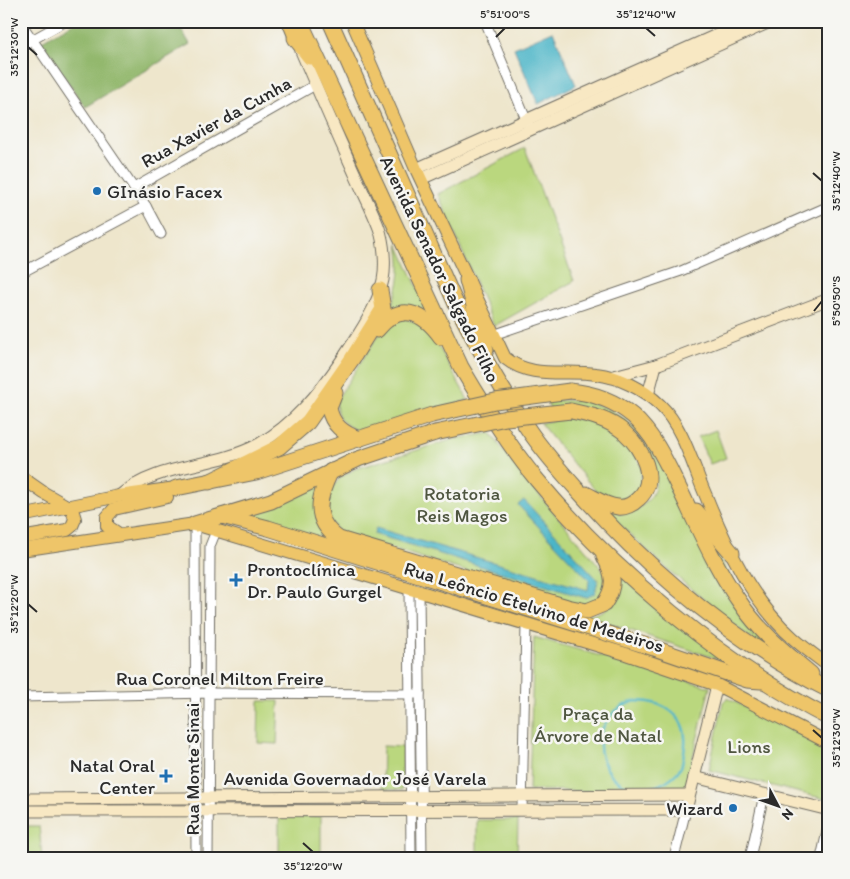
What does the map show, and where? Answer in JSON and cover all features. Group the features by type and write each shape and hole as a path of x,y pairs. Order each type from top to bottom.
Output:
{"highway":[{"name":"Avenida Senador Salgado Filho","path":"300,21 320,82 383,197 460,367 491,417 536,479 581,531 670,610 764,681 829,718"},
{"name":"Avenida Senador Salgado Filho","path":"330,21 436,261 470,331 528,429 576,488 612,528 641,555 714,617 768,657 829,688"},
{"path":"295,38 320,82"},
{"path":"467,280 483,333 488,361"},
{"path":"207,483 280,447 308,422 352,359 383,309 378,294"},
{"path":"359,439 349,435 334,424 329,408 330,400 374,334 390,317 410,313 420,316 435,329 460,367"},
{"path":"176,488 256,472 432,415 495,401 570,391 599,396 632,415 654,440 738,600 749,616 772,642 829,688"},
{"path":"195,524 270,501 358,459 434,433 506,418 571,411 593,415 624,433 640,452 648,471 644,492 637,501 620,508 605,504 576,488"},
{"path":"331,471 323,486 320,511 326,527 339,539 567,607 578,610 596,609 604,604 610,596 613,587 612,572 599,548"},
{"path":"681,492 732,553"},
{"path":"222,516 654,648 747,680 764,681"}],"main road":[{"path":"288,21 295,38"},
{"name":"Avenida Senador Salgado Filho","path":"352,21 418,174 505,358 525,370 596,374 610,377 648,395 661,406 675,423 732,553 757,595 792,637 829,666"},
{"path":"21,477 72,509 75,518 67,530 21,538"},
{"path":"119,534 107,526 107,517 114,509 175,496 207,483"},
{"path":"21,516 119,496 176,488"},
{"path":"21,550 195,524"},
{"name":"Rua Leôncio Etelvino de Medeiros","path":"195,524 626,654 717,685"},
{"path":"717,685 829,742"}],"street":[{"path":"21,46 66,21"},
{"path":"485,21 528,125"},
{"path":"528,125 688,46 748,21"},
{"path":"418,174 772,21"},
{"path":"21,23 146,206 161,234"},
{"name":"Rua Xavier da Cunha","path":"134,188 320,82"},
{"name":"Avenida Senador Salgado Filho","path":"119,496 140,480 151,475 214,462 237,454 278,432 297,415 320,389 360,332 383,281 384,261 379,229 320,82"},
{"path":"21,273 75,246 146,206"},
{"path":"493,335 680,271 829,206"},
{"path":"610,377 656,365 829,299"},
{"path":"648,395 656,365"},
{"name":"Rua Monte Sinai","path":"195,524 196,694 202,796 208,810 208,858"},
{"name":"Rua Monte Sinai","path":"196,858 196,810 202,796 209,693 210,546 216,531"},
{"path":"195,546 210,546"},
{"path":"411,858 416,809 414,590"},
{"path":"522,810 526,625"},
{"path":"196,661 204,658 209,663"},
{"path":"674,858 717,685"},
{"name":"Rua Coronel Milton Freire","path":"21,697 209,693 415,694"},
{"path":"694,777 829,810"},
{"name":"Avenida Governador José Varela","path":"21,799 202,796 689,795"},
{"path":"750,858 764,795"},
{"path":"416,809 422,858"},
{"name":"Avenida Governador José Varela","path":"21,811 686,810"},
{"path":"821,858 829,824"}],"green space":[{"path":"77,21 176,21 190,44 85,107 40,42"},
{"path":"525,148 574,281 494,326 438,194"},
{"path":"398,244 431,318 389,312 399,279"},
{"path":"401,317 428,327 468,400 362,432 345,424 337,411 337,399 385,325"},
{"path":"577,400 614,412 629,422 644,436 778,653 774,658 666,568 607,513 612,508 620,514 635,510 647,501 656,482 654,468 635,435 549,408 547,401"},
{"path":"565,418 587,420 616,434 632,449 642,468 639,493 623,502 609,499 595,490 540,423"},
{"path":"716,430 726,458 710,464 698,437"},
{"name":"Rotatoria Reis Magos","path":"491,433 512,463 607,575 609,590 587,609 339,532 328,519 327,505 332,488 341,477 355,469 454,439"},
{"path":"320,482 332,540 244,519 277,506"},
{"path":"618,572 733,664 587,616 603,611 613,602 619,589"},
{"name":"Praça da Árvore de Natal","path":"534,637 710,687 684,793 529,790"},
{"name":"Lions","path":"727,698 829,748 829,800 709,770 723,702"},
{"path":"259,701 279,701 277,744 258,743"},
{"path":"383,746 403,747 402,790 382,789"},
{"path":"279,816 321,816 321,858 279,858"},
{"path":"477,820 518,820 517,858 477,858"},
{"path":"21,826 39,826 42,858 21,858"}],"water":[{"path":"553,31 576,85 538,104 514,48"},
{"path":"524,500 598,580 595,593 586,598 374,534 376,528 588,590 589,580 518,505"}],"waterway":[{"path":"635,701 657,704 674,714 684,730 685,740 682,764 676,773 667,781 657,786 639,789 623,785 610,774 602,759 600,743 604,726 615,712 635,701"}],"place":[{"name":"GInásio Facex","path":"97,191"},
{"name":"Prontoclínica Dr. Paulo Gurgel","path":"236,580"},
{"name":"Natal Oral Center","path":"166,776"},
{"name":"Wizard","path":"733,808"}]}
